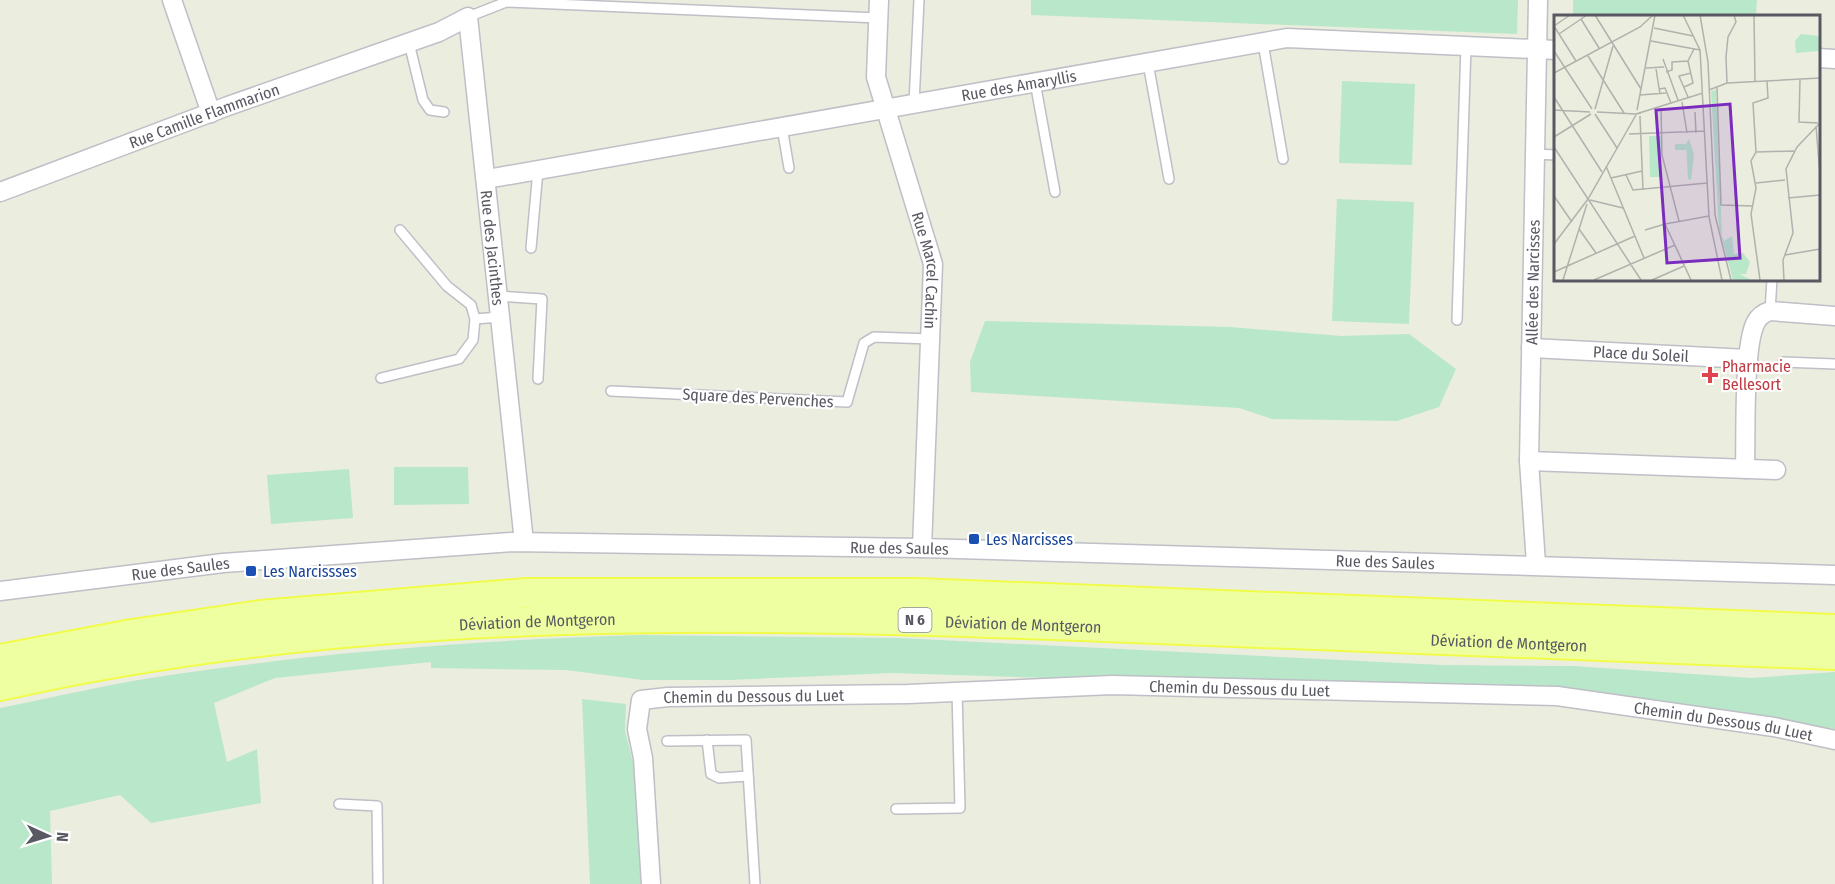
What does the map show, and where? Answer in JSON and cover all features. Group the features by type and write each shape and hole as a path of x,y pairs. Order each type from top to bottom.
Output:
{"main road":[{"name":"Déviation de Montgeron","path":"0,659 260,615 526,593 917,593 1835,629"},
{"name":"Déviation de Montgeron","path":"0,686 138,659 258,642 526,619 917,620 1835,655"}],"street":[{"path":"172,0 211,113"},
{"name":"Allée des Narcisses","path":"1536,564 1529,460 1538,0"},
{"path":"409,43 467,9"},
{"name":"Rue des Jacinthes","path":"467,9 487,179 524,542"},
{"name":"Rue Marcel Cachin","path":"878,9 876,77 933,264 922,548"},
{"name":"Rue des Amaryllis","path":"487,179 1287,38 1554,50"},
{"name":"Rue Camille Flammarion","path":"0,192 211,113 409,43"},
{"path":"1820,58 1835,59"},
{"path":"1745,469 1748,359 1755,323 1763,313 1770,311 1835,316"},
{"name":"Place du Soleil","path":"1531,348 1748,359"},
{"path":"1529,460 1776,470"},
{"name":"Rue des Saules","path":"0,591 223,563 524,542 922,548 1536,564 1835,575"},
{"name":"Chemin du Dessous du Luet","path":"651,884 643,758 637,729 641,700 668,697 957,692 1112,685 1557,696 1774,727 1835,740"}],"lane":[{"path":"914,103 920,0"},
{"path":"467,9 506,2 878,9"},
{"path":"409,43 423,100 430,110 444,112"},
{"path":"1263,43 1283,159"},
{"path":"1457,320 1466,46"},
{"path":"1148,63 1169,179"},
{"path":"1035,82 1055,192"},
{"path":"782,127 789,168"},
{"path":"1534,154 1554,155"},
{"path":"531,248 538,171"},
{"path":"381,378 459,359 473,340 475,319 471,305 447,286 400,230"},
{"path":"1770,311 1772,280"},
{"path":"498,296 542,299 538,379"},
{"path":"475,319 500,317"},
{"name":"Square des Pervenches","path":"611,392 847,402 864,343 874,337 930,339"},
{"path":"1783,362 1835,364"},
{"path":"896,809 960,808 957,692"},
{"path":"707,740 711,774 719,778 748,776"},
{"path":"667,741 746,740 755,884"},
{"path":"339,804 377,806 378,884"}],"green space":[{"path":"1031,0 1518,0 1517,34 1031,15"},
{"path":"1573,0 1757,0 1756,15 1573,15"},
{"path":"1342,81 1415,84 1412,165 1339,163"},
{"path":"1337,199 1414,202 1409,324 1332,321"},
{"path":"985,321 1230,327 1341,336 1409,334 1456,369 1439,407 1397,421 1272,419 1239,408 971,392 970,362"},
{"path":"394,467 468,467 469,504 394,505"},
{"path":"349,469 353,518 271,524 267,475"},
{"path":"638,635 899,638 1442,665 1573,666 1752,678 1835,672 1835,729 1600,696 892,673 730,680 643,680 566,670 431,668 431,662 275,678 214,703 227,762 257,749 261,803 151,823 120,795 50,811 52,884 0,884 0,708 149,678 287,660 462,644"},
{"path":"582,699 626,704 625,731 634,766 641,884 590,884"}],"place":[{"name":"Pharmacie Bellesort","path":"1710,375"},
{"name":"Les Narcisses","path":"974,539"},
{"name":"Les Narcissses","path":"251,571"}]}
